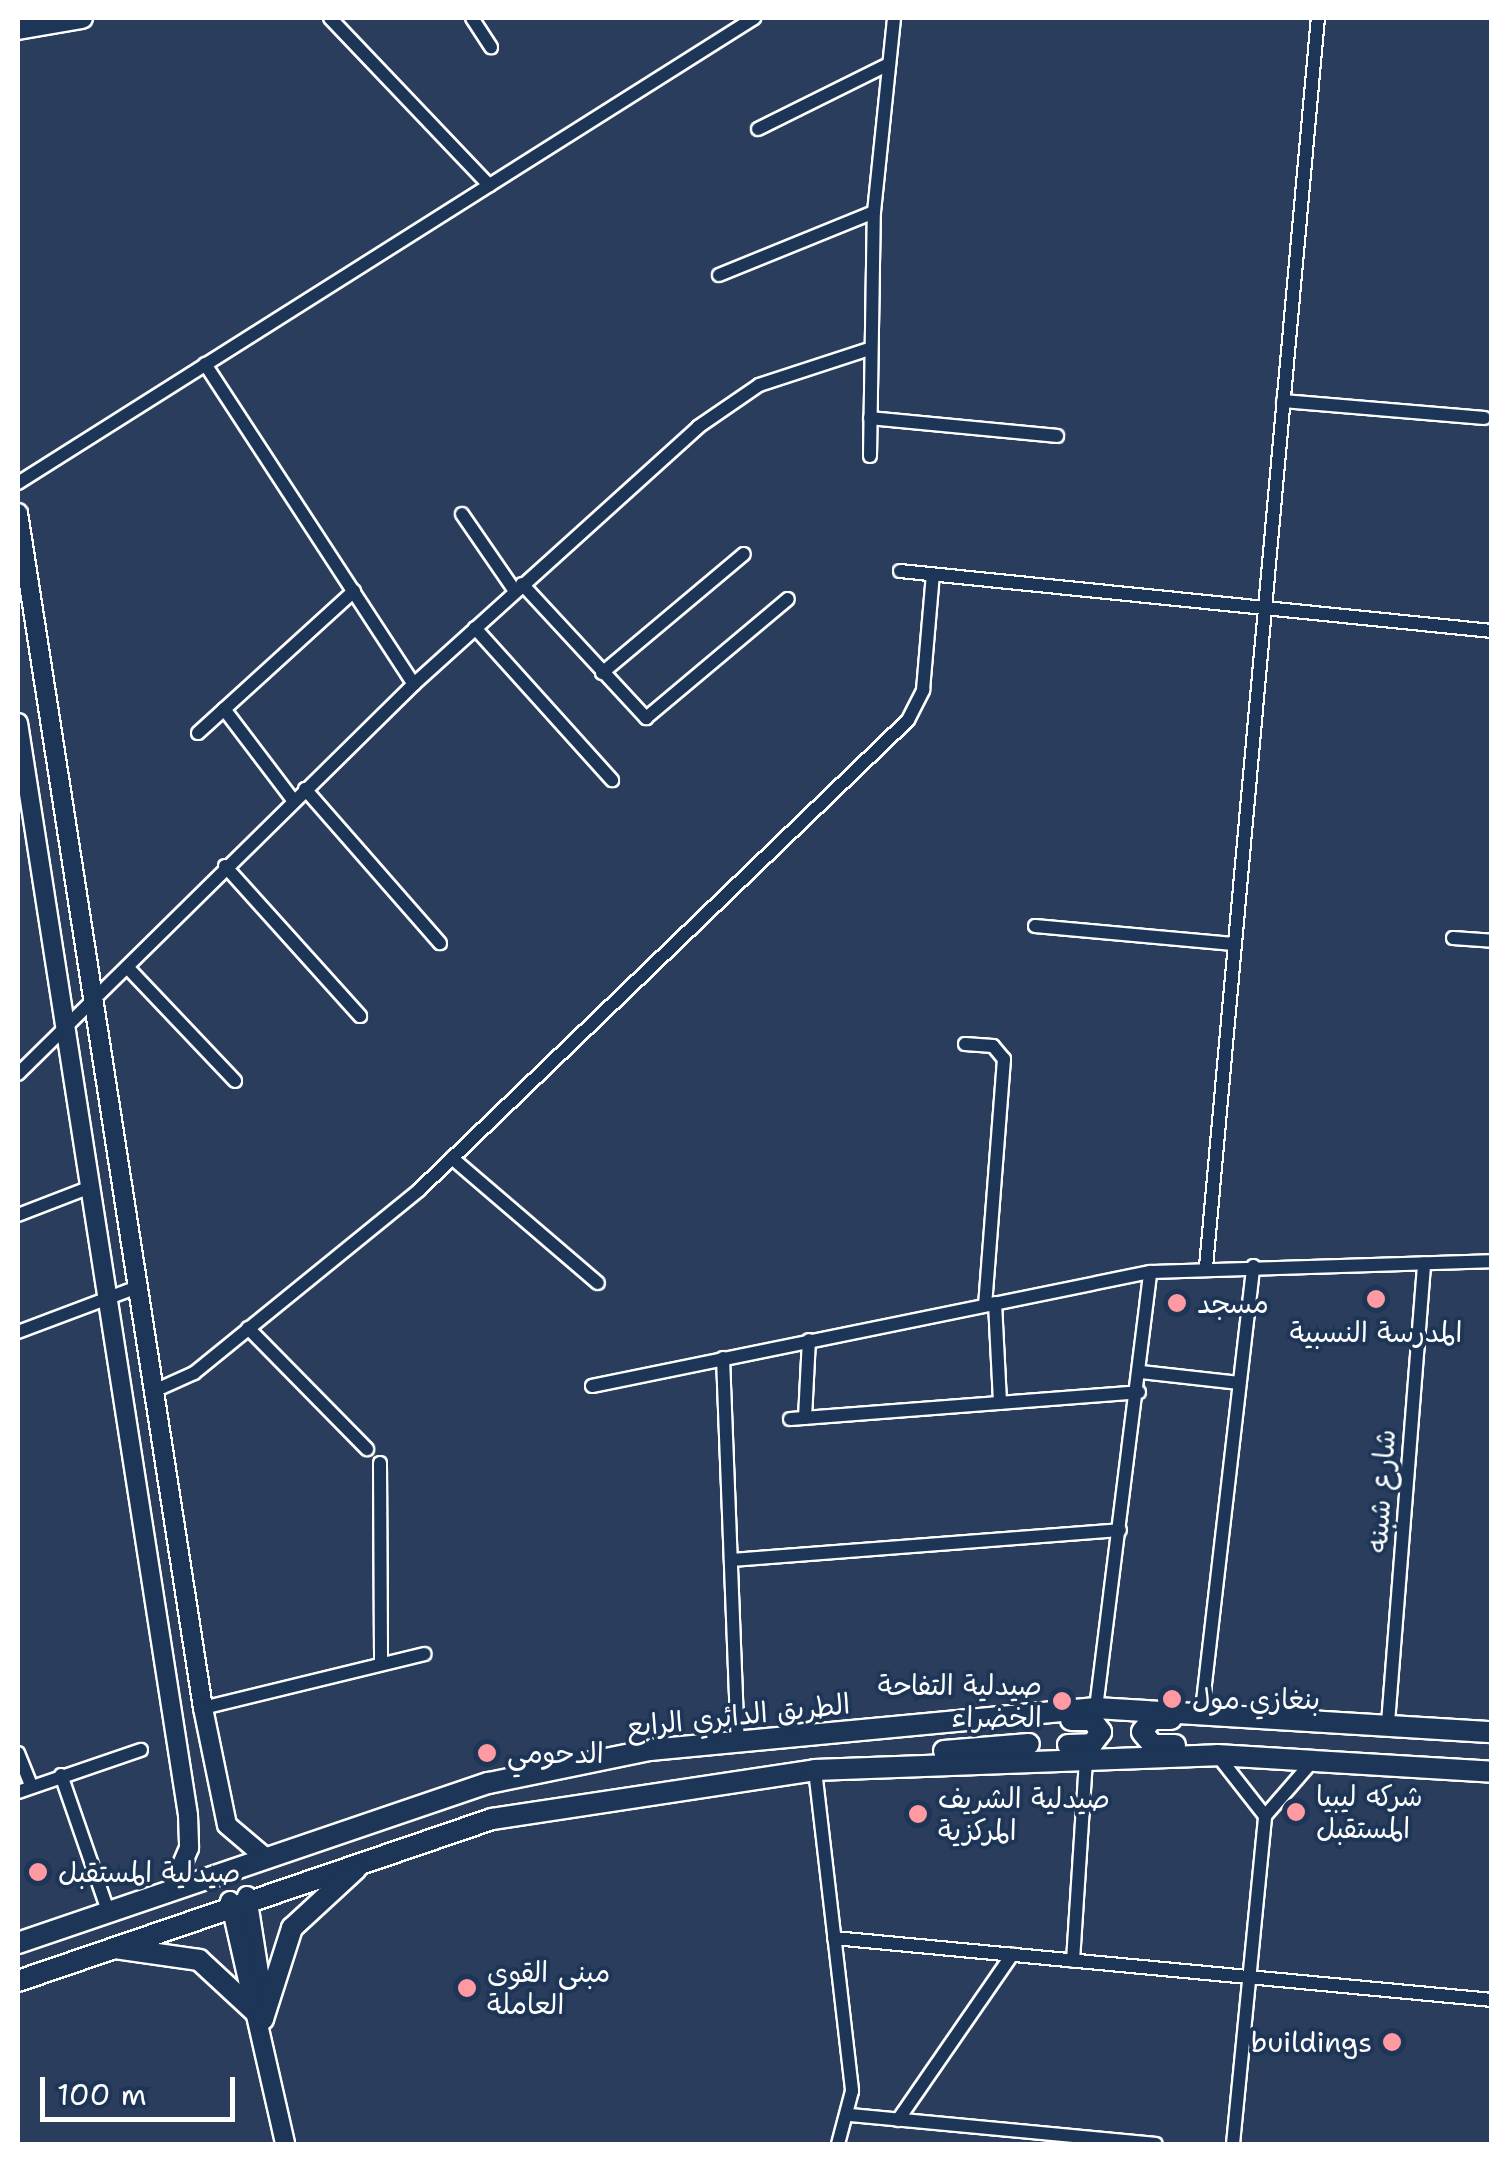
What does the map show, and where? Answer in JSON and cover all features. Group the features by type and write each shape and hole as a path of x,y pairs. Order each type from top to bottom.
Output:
{"main road":[{"path":"18,28 82,18"},
{"path":"18,512 203,1708 227,1825 267,1859"},
{"path":"18,723 104,1297 188,1815 188,1848 172,1888"},
{"name":"الطريق الدائري الرابع","path":"18,1943 107,1908 504,1779 738,1742 998,1714 1096,1708 1301,1716 1492,1732"},
{"path":"925,1761 973,1744 1092,1744 1100,1732 1092,1720 1018,1723 998,1714"},
{"path":"1280,1757 1261,1745 1153,1744 1142,1732 1152,1719 1258,1726 1301,1716"},
{"path":"18,1980 88,1950 492,1819 815,1770 925,1761 1217,1756 1318,1757 1492,1772"},
{"path":"263,2018 292,1928 366,1862"},
{"path":"239,1899 286,2144"},
{"path":"88,1950 184,1954 263,2018"}],"street":[{"path":"330,18 488,185"},
{"path":"472,18 492,46"},
{"path":"18,483 754,18"},
{"path":"870,456 874,212 894,18"},
{"path":"1206,1267 1318,18"},
{"path":"758,129 889,64"},
{"path":"719,275 874,212"},
{"path":"18,1074 65,1032 225,866 414,684 737,398 869,350"},
{"path":"205,364 414,684"},
{"path":"1283,400 1484,418"},
{"path":"870,418 1057,436"},
{"path":"462,514 518,588 640,716 654,717 788,599"},
{"path":"602,673 744,554"},
{"path":"900,571 1492,630"},
{"path":"154,1391 248,1328 452,1158 908,720 923,690 933,574"},
{"path":"198,733 354,591"},
{"path":"475,628 612,780"},
{"path":"224,709 293,800"},
{"path":"305,789 440,943"},
{"path":"225,866 360,1016"},
{"path":"1036,926 1233,944"},
{"path":"1453,938 1492,941"},
{"path":"126,967 234,1082"},
{"path":"965,1044 993,1046 1004,1059 990,1304 1000,1403"},
{"path":"452,1158 598,1283"},
{"path":"18,1215 88,1188"},
{"path":"592,1386 1150,1272 1206,1267 1492,1262"},
{"name":"شارع شبنه","path":"1388,1723 1424,1263"},
{"path":"1202,1710 1252,1266"},
{"path":"1096,1708 1139,1392 1150,1272"},
{"path":"18,1332 138,1287"},
{"path":"248,1328 367,1448"},
{"path":"806,1418 809,1340"},
{"path":"723,1358 738,1742"},
{"path":"1141,1372 1239,1384"},
{"path":"790,1420 1139,1392"},
{"path":"380,1463 382,1664"},
{"path":"731,1560 1120,1530"},
{"path":"203,1708 424,1654"},
{"path":"18,1752 24,1789 142,1750"},
{"path":"1217,1756 1265,1816"},
{"path":"1234,2144 1265,1816 1318,1757"},
{"path":"1073,1961 1086,1758"},
{"path":"815,1770 851,2115 838,2144"},
{"path":"61,1776 107,1908"},
{"path":"834,1938 1492,2000"},
{"path":"898,2120 1012,1955"},
{"path":"851,2115 1156,2144"}],"place":[{"name":"المدرسة النسبية","path":"1376,1299"},
{"name":"مسجد","path":"1177,1303"},
{"name":"بنغازي مول","path":"1172,1699"},
{"name":"صيدلية التفاحة الخضراء","path":"1062,1701"},
{"name":"الدحومي","path":"487,1753"},
{"name":"شركه ليبيا المستقبل","path":"1296,1812"},
{"name":"صيدلية الشريف المركزية","path":"918,1814"},
{"name":"صيدلية المستقبل","path":"38,1872"},
{"name":"مبنى القوى العاملة","path":"467,1988"},
{"name":"buildings","path":"1392,2042"}]}
